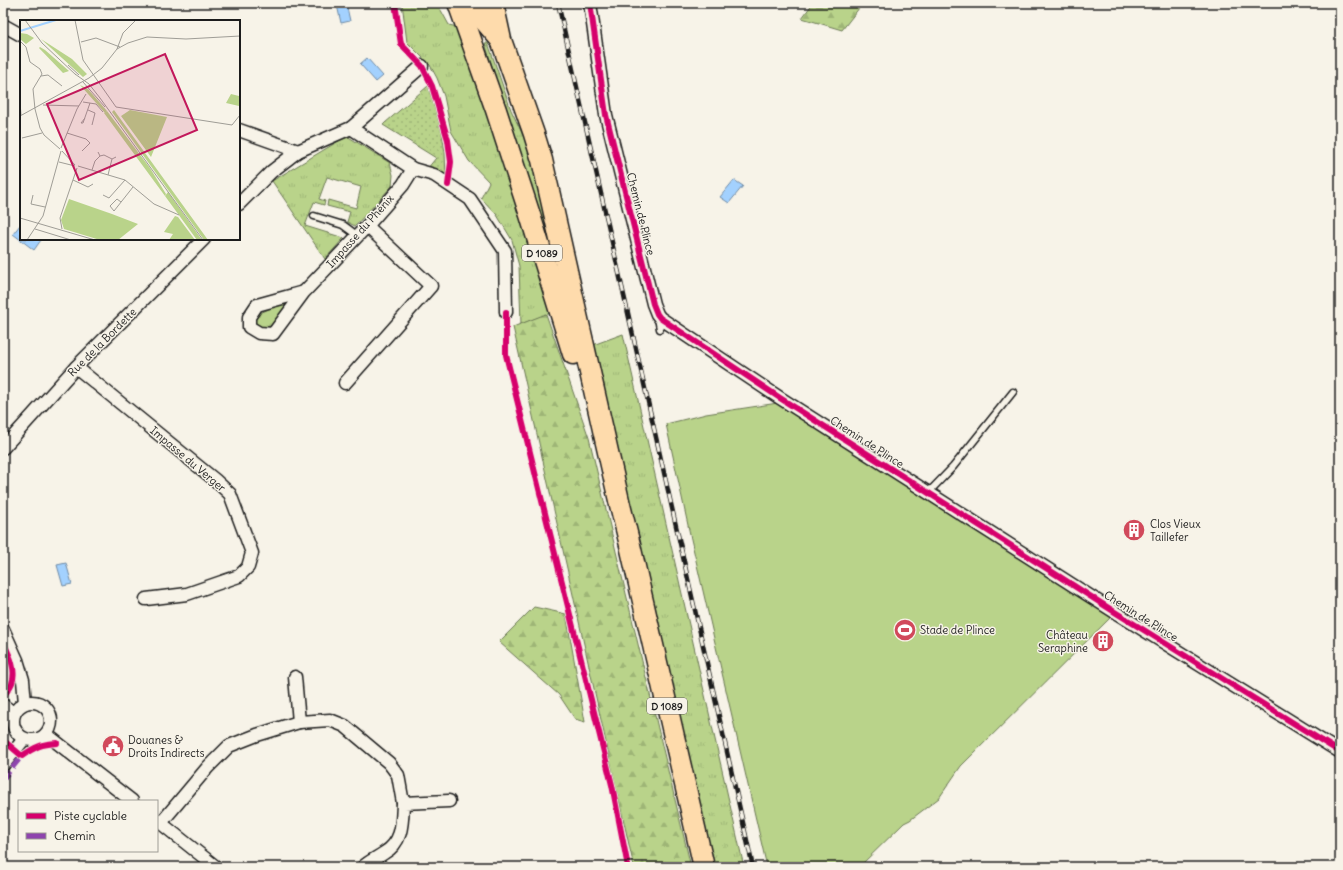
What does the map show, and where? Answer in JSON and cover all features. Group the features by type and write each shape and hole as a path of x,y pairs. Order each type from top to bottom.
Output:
{"main road":[{"name":"D 1089","path":"458,3 496,110 528,207 620,505"},
{"name":"D 1089","path":"476,3 481,17 501,40"},
{"name":"D 1089","path":"493,3 501,40 542,160 704,867"}],"street":[{"name":"Chemin de Plince","path":"590,3 606,115 657,314 665,322 723,363 1340,752"},
{"path":"3,25 20,34"},
{"path":"240,203 271,172 298,151 351,128 422,66"},
{"path":"351,128 413,169 434,175 470,199 505,251 506,312"},
{"path":"240,130 298,151"},
{"name":"Impasse du Phénix","path":"304,292 257,305 249,317 249,327 259,333 273,334 304,292 367,226 403,185 413,169"},
{"path":"345,383 431,286 367,226"},
{"name":"Rue de la Bordette","path":"3,448 76,367 203,240"},
{"name":"Impasse du Verger","path":"76,367 215,480 230,494 252,553 248,567 239,576 187,594 146,599"},
{"path":"3,629 17,660 23,680 25,703"},
{"path":"295,677 299,722"},
{"path":"25,703 38,703 48,710 51,722 49,729 46,734 37,739 32,740 24,738 14,727 14,714 25,703"},
{"path":"3,705 14,714"},
{"path":"216,867 159,822 208,767 229,746 256,735 299,722 330,720 344,726 389,763 398,775 403,803 402,825 399,838 386,852 363,867"},
{"path":"46,734 131,800"},
{"path":"3,765 24,738"},
{"path":"403,803 449,801"}],"lane":[{"path":"314,216 343,225 358,236"},
{"path":"657,314 660,329"},
{"path":"928,493 953,467 1013,392"}],"green space":[{"path":"402,3 437,3 449,25 461,28 553,312 521,324 519,266 512,240 497,215 481,198 489,182 469,161 451,131 444,96 437,78 430,65 407,42"},
{"path":"813,3 863,3 842,30 802,18"},
{"path":"485,43 488,43 511,110 532,154 567,312"},
{"path":"428,86 442,133 445,153 446,179 427,169 436,158 383,125"},
{"path":"347,136 390,163 393,175 392,186 355,226 347,222 350,212 327,206 328,200 356,208 361,187 327,177 319,199 325,201 324,205 314,202 305,226 344,238 325,259 272,181"},
{"path":"282,303 286,306 286,309 269,327 263,330 255,324 255,318 258,314"},
{"path":"546,314 589,438 691,867 634,867 513,327"},
{"path":"623,334 744,867 712,867 593,345"},
{"name":"Stade de Plince","path":"778,403 1112,616 961,766 939,798 904,823 859,867 767,867 666,424 706,414"},
{"path":"534,607 566,614 585,722 575,719 559,695 499,642"}],"water":[{"path":"346,3 350,21 341,23 337,5"},
{"path":"367,58 383,76 376,82 360,64"},
{"path":"734,180 743,186 729,203 720,197"},
{"path":"20,225 20,239 13,234"},
{"path":"21,240 41,240 34,250"},
{"path":"66,563 72,584 63,586 57,565"}],"railway":[{"path":"558,3 753,867"}],"marked path":[{"path":"3,779 22,756 24,758"}],"cycle path":[{"path":"395,3 401,44 422,66 432,86 448,140 451,162 448,185"},
{"path":"590,3 606,115 653,304 660,318 780,398 1118,614 1340,752"},
{"path":"506,312 506,355 612,785 628,867"},
{"path":"3,642 12,662 14,672 12,683 3,697"},
{"path":"3,740 22,756 38,746 57,743"}],"place":[{"name":"Clos Vieux Taillefer","path":"1134,530"},
{"name":"Stade de Plince","path":"905,630"},
{"name":"Château Seraphine","path":"1103,641"},
{"name":"Douanes & Droits Indirects","path":"113,746"}]}
